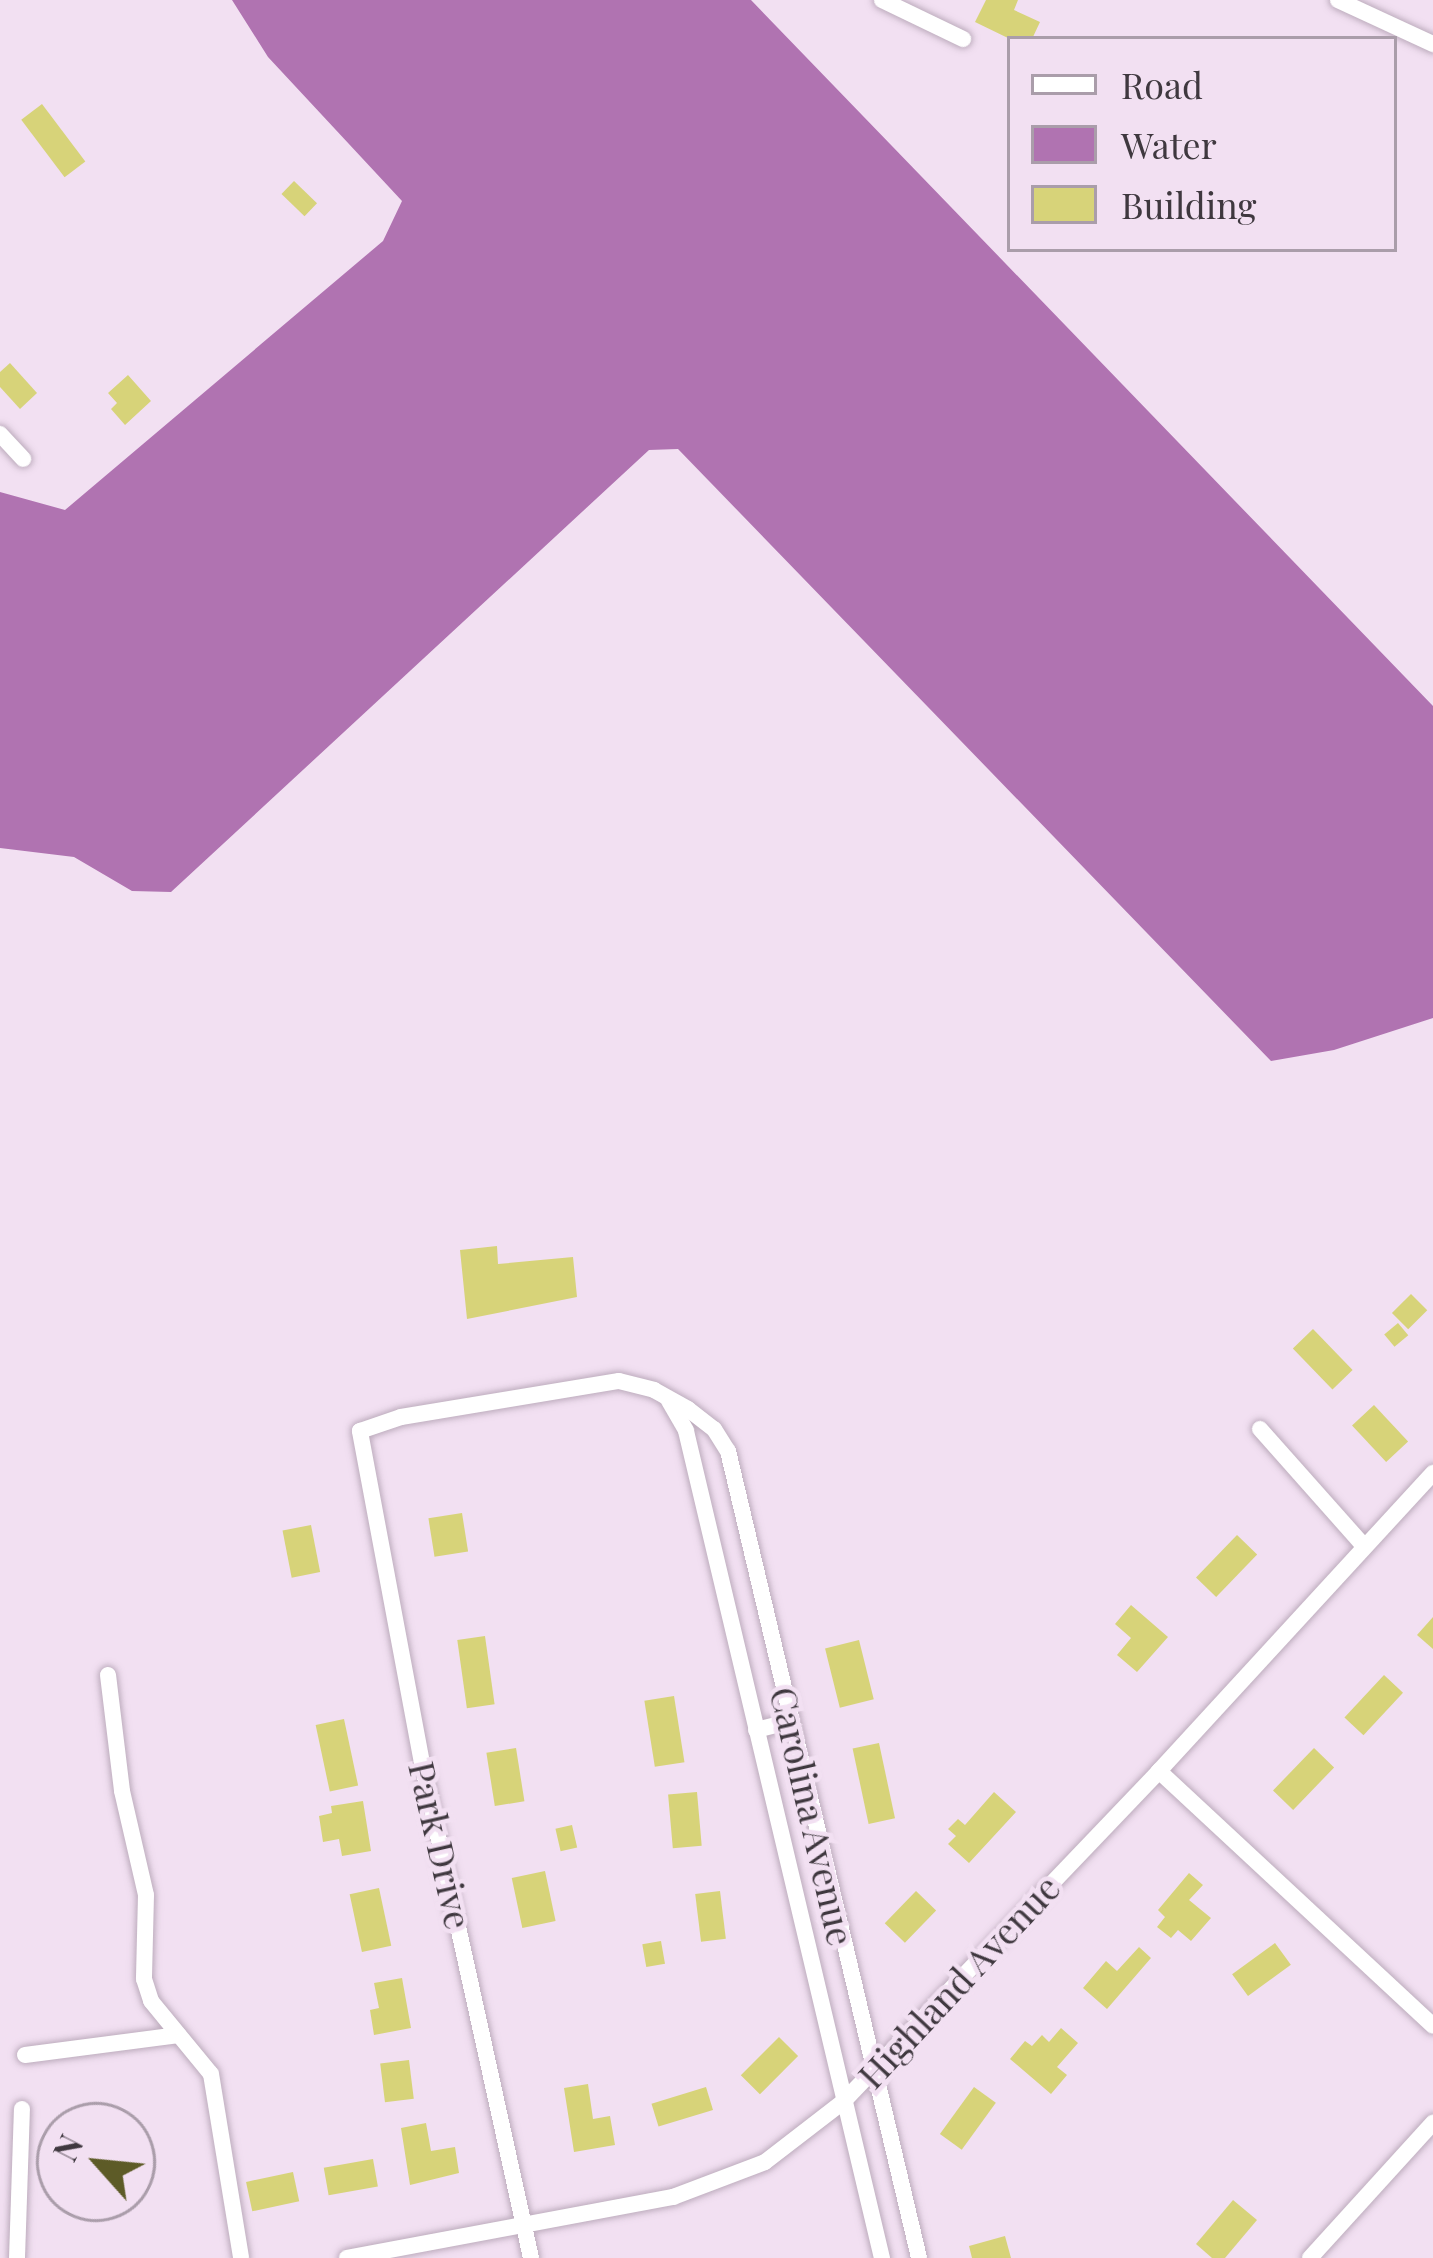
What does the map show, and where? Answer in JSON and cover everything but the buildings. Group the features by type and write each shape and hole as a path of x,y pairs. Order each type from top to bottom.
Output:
{"street":[{"path":"882,0 963,39"},
{"path":"1338,0 1433,44"},
{"path":"0,434 23,459"},
{"name":"Carolina Avenue","path":"360,1431 401,1417 619,1381 654,1390 714,1429 728,1451 919,2258"},
{"name":"Carolina Avenue","path":"669,1400 686,1431 882,2258"},
{"path":"1260,1429 1363,1545"},
{"name":"Park Drive","path":"360,1431 422,1763 531,2258"},
{"name":"Highland Avenue","path":"347,2258 673,2197 736,2177 843,2102 1159,1771 1433,1473"},
{"path":"108,1676 122,1791 146,1895 144,1979 151,2001 211,2074 241,2258"},
{"path":"756,1730 791,1721"},
{"path":"1159,1771 1433,2026"},
{"path":"25,2054 179,2035"},
{"path":"16,2258 22,2109"},
{"path":"1310,2258 1433,2123"}],"water":[{"path":"232,0 751,0 1433,706 1433,1018 1334,1050 1271,1061 678,449 649,450 171,892 132,891 74,857 0,848 0,492 65,510 383,241 402,201 268,57"}]}
